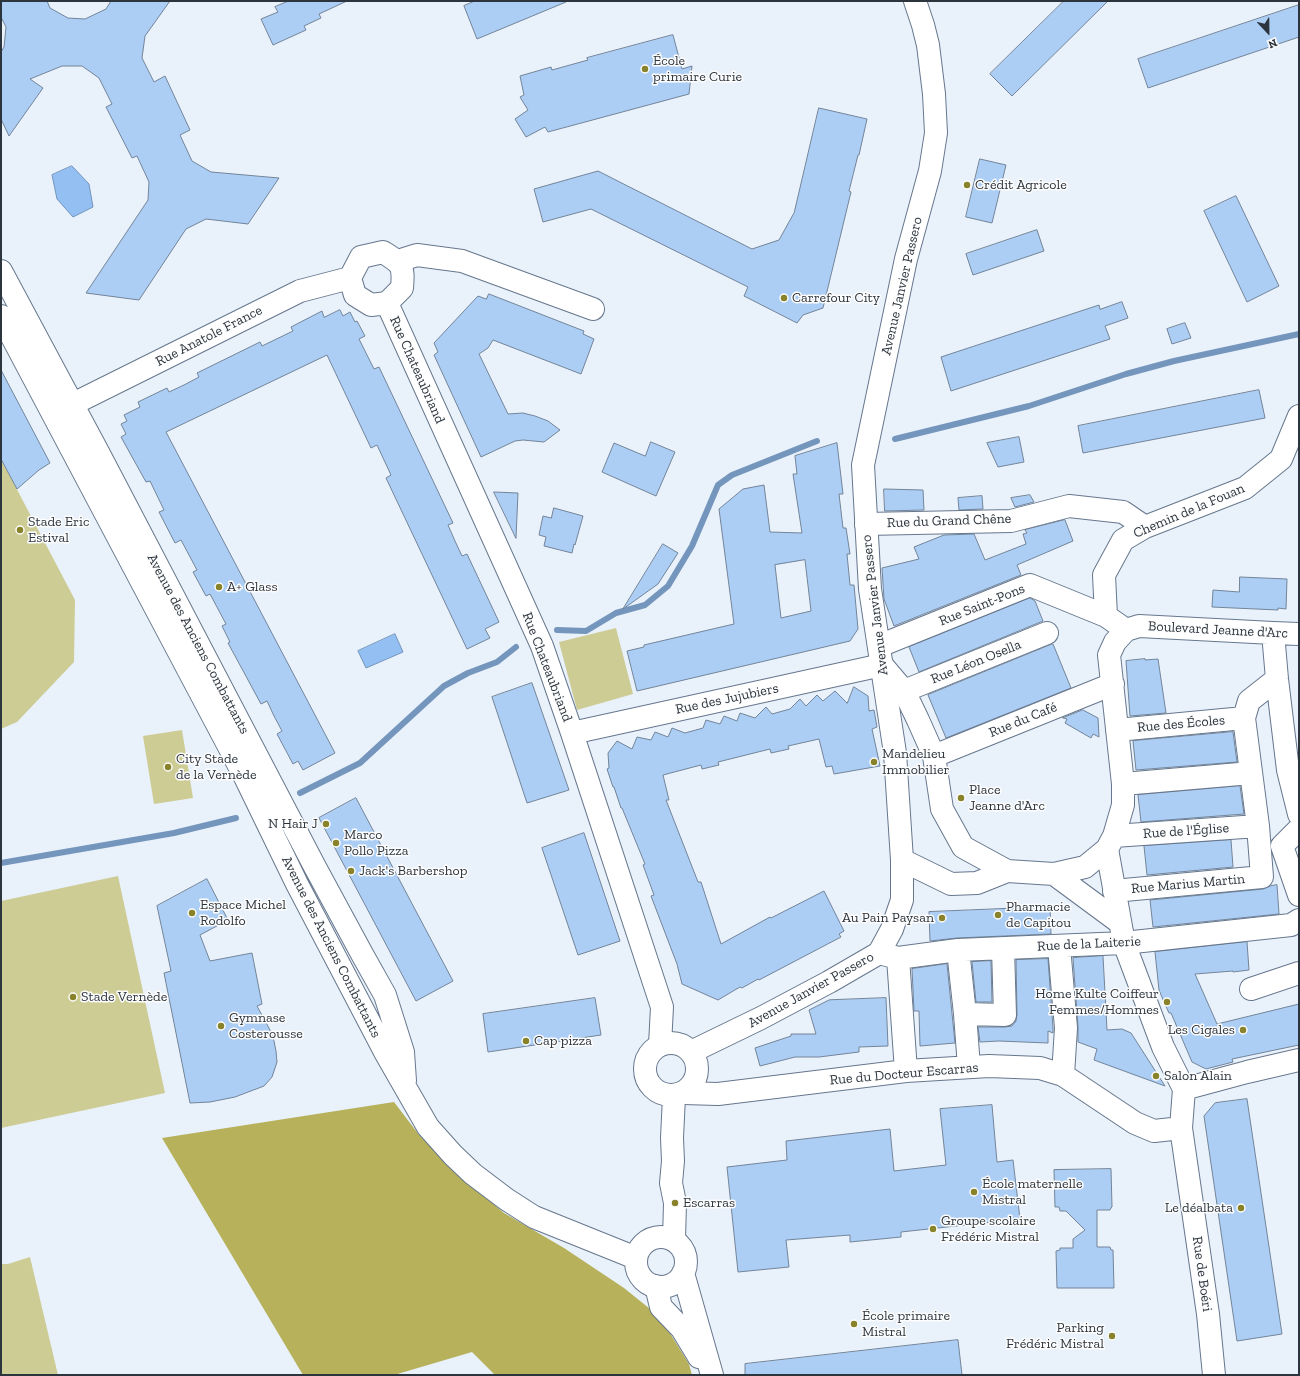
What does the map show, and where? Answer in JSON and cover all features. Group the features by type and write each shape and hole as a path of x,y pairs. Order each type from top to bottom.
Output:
{"street":[{"name":"Avenue Janvier Passero","path":"691,1052 761,1018 854,968 888,955 892,929 902,900 902,860 895,753 870,588 863,465 906,259 930,171 936,133 934,94 928,45 915,1"},
{"path":"382,252 398,261 403,272 402,288 387,303 371,305 355,295 350,278 361,257 382,252"},
{"path":"398,261 417,255 462,261 593,309"},
{"name":"Avenue des Anciens Combattants","path":"1,271 73,404 315,867 385,995 403,1052 406,1088"},
{"name":"Rue Anatole France","path":"73,404 300,291 350,278"},
{"name":"Rue Chateaubriand","path":"387,303 542,646 662,1007 660,1045"},
{"name":"Avenue des Anciens Combattants","path":"1,316 245,776 301,890 385,1052 428,1127 453,1155 473,1174 506,1199 534,1217 636,1258"},
{"name":"Chemin de la Fouan","path":"1106,616 1104,575 1123,540 1145,527 1245,488 1281,459 1299,416"},
{"name":"Rue du Grand Chêne","path":"866,524 1011,521 1069,506 1123,512 1145,527"},
{"name":"Rue Saint-Pons","path":"881,655 1030,585 1106,616"},
{"path":"1106,616 1126,630 1115,642 1109,655 1123,784 1123,805 1110,843 1114,891 1124,944 1163,1047 1184,1088 1299,1060"},
{"name":"Boulevard Jeanne d'Arc","path":"1126,630 1138,626 1273,634 1299,634"},
{"name":"Rue Léon Osella","path":"904,692 1047,633"},
{"path":"1273,634 1288,770 1299,814"},
{"path":"881,655 904,692 934,756 942,809 963,847 1007,871 1054,874 1085,867 1110,843"},
{"name":"Rue des Jujubiers","path":"572,733 881,655"},
{"path":"1258,826 1244,718 1249,700 1277,679"},
{"name":"Rue du Café","path":"934,756 1112,684"},
{"name":"Rue des Écoles","path":"1117,730 1244,718"},
{"path":"1123,784 1252,773"},
{"name":"Rue de l'Église","path":"1110,843 1258,826"},
{"name":"Rue Marius Martin","path":"1114,891 1262,877 1258,826"},
{"path":"1299,829 1282,846 1299,895"},
{"path":"902,860 951,884 977,883 1007,871"},
{"path":"1054,874 1119,922"},
{"name":"Rue de la Laiterie","path":"888,955 958,950 1124,944 1291,925 1299,920"},
{"path":"1059,946 1066,1028 1063,1075"},
{"path":"965,1014 1005,1015 1003,949"},
{"path":"958,950 969,1067"},
{"path":"888,955 904,1037 906,1071"},
{"path":"1251,989 1299,973"},
{"path":"675,1043 682,1045 691,1052 696,1061 697,1074 690,1088 679,1094 665,1095 657,1092 650,1086 644,1071 645,1062 648,1055 660,1045 675,1043"},
{"name":"Rue du Docteur Escarras","path":"679,1094 718,1094 906,1071 989,1066 1040,1068 1063,1075 1135,1124 1154,1131 1181,1128"},
{"name":"Rue de Boéri","path":"1184,1088 1181,1128 1208,1314 1214,1375"},
{"path":"674,1240 675,1203 670,1182 673,1161 672,1138 679,1094"},
{"path":"664,1237 674,1240 681,1247 685,1257 683,1273 678,1280 671,1284 656,1286 649,1284 639,1275 636,1263 636,1258 640,1248 651,1239 664,1237"},
{"path":"683,1273 712,1375"},
{"path":"656,1286 661,1307 682,1329 708,1375"}],"shaded area":[{"name":"Stade Eric Estival","path":"1,459 75,600 74,662 17,722 1,729"},
{"path":"616,628 633,694 577,710 559,642"},
{"name":"City Stade de la Vernède","path":"182,730 193,798 154,804 143,736"},
{"name":"Stade Vernède","path":"118,876 165,1093 1,1128 1,901"},
{"path":"394,1102 420,1136 456,1172 504,1213 564,1248 624,1288 660,1317 689,1364 692,1375 495,1375 472,1352 394,1375 303,1375 162,1138"},
{"path":"30,1257 58,1375 1,1375 1,1264 8,1264"}],"water":[{"path":"72,166 89,184 93,207 73,217 57,199 52,175"},
{"path":"395,634 403,652 366,668 358,651"}],"building":[{"path":"1,1 47,1 50,8 68,18 85,19 106,9 111,1 170,1 145,36 142,58 154,82 165,76 190,130 180,135 192,161 211,172 279,178 248,224 206,219 186,229 139,300 86,293 148,200 149,182 137,156 132,158 106,107 112,104 99,78 82,66 62,66 30,79 43,88 9,136 1,119 1,52 4,47 6,27 1,17"},
{"path":"289,1 347,1 319,14 321,18 304,26 306,30 273,45 261,19 278,12 275,7"},
{"path":"475,1 566,2 477,39 464,6"},
{"path":"1064,1 1108,1 1012,96 990,74"},
{"path":"1299,5 1299,37 1148,88 1138,59"},
{"path":"673,35 682,69 692,66 689,94 548,132 545,127 526,137 515,119 528,110 520,97 524,95 520,76 551,67 552,70 588,60 587,58"},
{"path":"819,108 867,119 849,191 851,192 823,308 803,315 797,323 744,296 748,287 591,209 543,222 534,189 598,171 752,249 779,240 794,213"},
{"path":"980,159 1006,165 992,223 966,217"},
{"path":"1236,196 1279,286 1247,302 1204,211"},
{"path":"1037,230 1044,251 973,275 966,254"},
{"path":"489,294 584,331 583,334 594,339 581,374 493,340 488,348 479,354 508,414 523,413 535,416 548,421 560,430 544,442 523,440 515,441 481,457 434,355 438,352 434,343 478,296 486,299"},
{"path":"1122,302 1128,318 1105,326 1110,339 951,391 941,357 1099,305 1100,309"},
{"path":"340,310 343,316 350,312 365,336 359,339 374,369 379,367 453,523 448,525 462,556 467,554 499,622 485,629 490,638 467,649 386,478 391,475 377,445 371,448 327,355 166,432 335,753 303,770 298,761 293,764 277,734 282,731 267,701 261,704 228,643 230,642 222,626 226,624 210,594 206,596 193,572 197,570 181,540 175,543 159,512 164,510 150,481 146,482 121,437 126,434 121,424 127,421 124,415 140,407 138,402 167,388 169,392 184,385 199,377 197,373 260,342 262,346 293,331 291,327 322,311 324,317"},
{"path":"1185,323 1191,338 1172,344 1167,329"},
{"path":"1,370 50,463 39,470 17,489 1,459"},
{"path":"1259,390 1265,418 1083,453 1078,426"},
{"path":"1019,437 1024,462 998,467 987,443"},
{"path":"651,442 675,452 656,496 602,472 614,443 645,456"},
{"path":"837,443 843,494 839,494 843,528 846,528 850,554 847,554 850,585 854,585 858,629 850,641 637,691 627,651 644,647 644,645 734,624 719,509 743,489 764,485 770,532 802,533 793,474 797,474 795,456","holes":["805,560 811,611 781,618 775,565"]},
{"path":"884,489 923,490 924,510 885,511"},
{"path":"494,492 518,493 516,538"},
{"path":"1030,495 1034,502 1015,507 1011,498"},
{"path":"982,496 983,509 959,510 958,498"},
{"path":"554,508 583,516 572,553 544,546 546,537 539,535 543,516 551,518"},
{"path":"1065,520 1073,541 1017,565 1021,575 894,626 884,599 882,568 919,559 914,547 944,535 974,534 985,560 1026,544 1023,534 1027,533 1025,530"},
{"path":"663,544 678,553 658,584 623,609"},
{"path":"1240,577 1287,579 1286,609 1278,608 1278,610 1212,607 1213,590 1239,592"},
{"path":"1030,598 1035,601 1043,621 919,672 909,647"},
{"path":"1053,644 1071,688 946,738 928,695"},
{"path":"1158,659 1166,713 1130,716 1126,661"},
{"path":"532,683 569,790 527,803 492,697"},
{"path":"854,687 868,696 869,711 874,710 877,727 872,729 880,766 834,774 832,766 826,767 819,739 788,746 789,749 771,753 770,749 718,762 719,765 702,769 701,765 663,775 669,800 666,800 698,882 701,882 721,944 770,917 771,918 824,891 844,931 839,934 841,937 759,980 758,979 742,988 740,987 718,1000 682,984 677,964 651,896 654,895 643,865 645,864 621,808 607,769 609,768 608,753 617,741 632,749 637,737 651,740 655,732 668,737 672,728 685,733 703,728 706,720 720,724 724,716 737,721 740,713 755,718 766,707 772,714 790,709 800,699 806,706 817,695 823,701 835,691 847,703"},
{"path":"1083,710 1098,718 1099,737 1093,734 1091,738 1065,723 1067,719 1063,718"},
{"path":"1233,732 1237,762 1136,770 1133,741"},
{"path":"1240,786 1244,814 1141,822 1138,795"},
{"path":"356,798 453,981 416,1001 319,818"},
{"path":"584,833 620,941 578,955 542,848"},
{"path":"1231,840 1233,867 1147,875 1144,846"},
{"name":"Gymnase Costerousse","path":"207,879 228,920 200,935 210,961 252,953 262,1004 257,1006 270,1030 274,1041 277,1062 272,1077 264,1086 235,1097 210,1102 190,1103 164,973 171,971 157,906"},
{"path":"1277,885 1279,914 1153,927 1150,900 1263,889"},
{"path":"1050,907 1051,934 957,938 930,941 929,912"},
{"path":"1247,942 1249,970 1195,974 1217,1024 1299,1004 1299,1045 1232,1059 1233,1062 1206,1069 1192,1062 1171,1013 1169,1013 1164,1002 1159,990 1155,952"},
{"path":"1103,956 1107,1030 1122,1029 1131,1033 1165,1086 1094,1060 1097,1049 1078,1042 1073,958"},
{"path":"1048,959 1053,1033 1048,1031 1048,1043 999,1041 980,1042 978,1027 1012,1026 1016,1021 1016,960"},
{"path":"991,961 992,1002 976,1002 972,962"},
{"path":"947,964 955,1043 920,1046 919,1011 914,1011 912,969"},
{"path":"595,998 601,1035 488,1052 483,1014"},
{"path":"886,998 888,1046 859,1047 859,1052 819,1057 795,1057 760,1066 755,1048 791,1036 791,1034 816,1034 809,1010 829,1000"},
{"name":"Le déalbata","path":"1247,1099 1282,1334 1237,1341 1204,1116 1215,1103"},
{"path":"992,1105 997,1162 1013,1160 1020,1219 901,1232 901,1237 850,1242 850,1235 786,1240 789,1267 738,1272 727,1167 787,1160 786,1141 890,1129 894,1171 946,1165 940,1109"},
{"path":"1111,1169 1112,1207 1110,1210 1097,1210 1097,1247 1110,1247 1111,1250 1113,1250 1114,1288 1057,1288 1056,1251 1060,1250 1060,1248 1073,1248 1073,1239 1085,1230 1066,1211 1060,1211 1059,1207 1055,1207 1054,1170"},
{"path":"958,1340 962,1375 745,1375 745,1364"}],"waterway":[{"path":"895,439 1029,406 1126,374 1174,361 1299,334"},
{"path":"557,630 586,631 616,613 645,605 668,586 692,546 718,485 732,475 817,441"},
{"path":"300,793 360,763 444,686 468,673 497,662 516,647"},
{"path":"1,863 174,833 236,818"}],"place":[{"name":"École primaire Curie","path":"645,69"},
{"name":"Crédit Agricole","path":"967,185"},
{"name":"Carrefour City","path":"784,298"},
{"name":"Stade Eric Estival","path":"20,530"},
{"name":"A+ Glass","path":"219,587"},
{"name":"Mandelieu Immobilier","path":"874,762"},
{"name":"City Stade de la Vernède","path":"168,767"},
{"name":"Place Jeanne d'Arc","path":"961,798"},
{"name":"N Hair J","path":"326,824"},
{"name":"Marco Pollo Pizza","path":"336,843"},
{"name":"Jack's Barbershop","path":"351,871"},
{"name":"Espace Michel Rodolfo","path":"192,913"},
{"name":"Pharmacie de Capitou","path":"998,915"},
{"name":"Au Pain Paysan","path":"942,918"},
{"name":"Stade Vernède","path":"73,997"},
{"name":"Home Kulte Coiffeur Femmes/Hommes","path":"1167,1002"},
{"name":"Gymnase Costerousse","path":"221,1026"},
{"name":"Les Cigales","path":"1243,1030"},
{"name":"Cap pizza","path":"526,1041"},
{"name":"Salon Alain","path":"1156,1076"},
{"name":"École maternelle Mistral","path":"974,1192"},
{"name":"Escarras","path":"675,1203"},
{"name":"Le déalbata","path":"1241,1208"},
{"name":"Groupe scolaire Frédéric Mistral","path":"933,1229"},
{"name":"École primaire Mistral","path":"854,1324"},
{"name":"Parking Frédéric Mistral","path":"1112,1336"}]}
